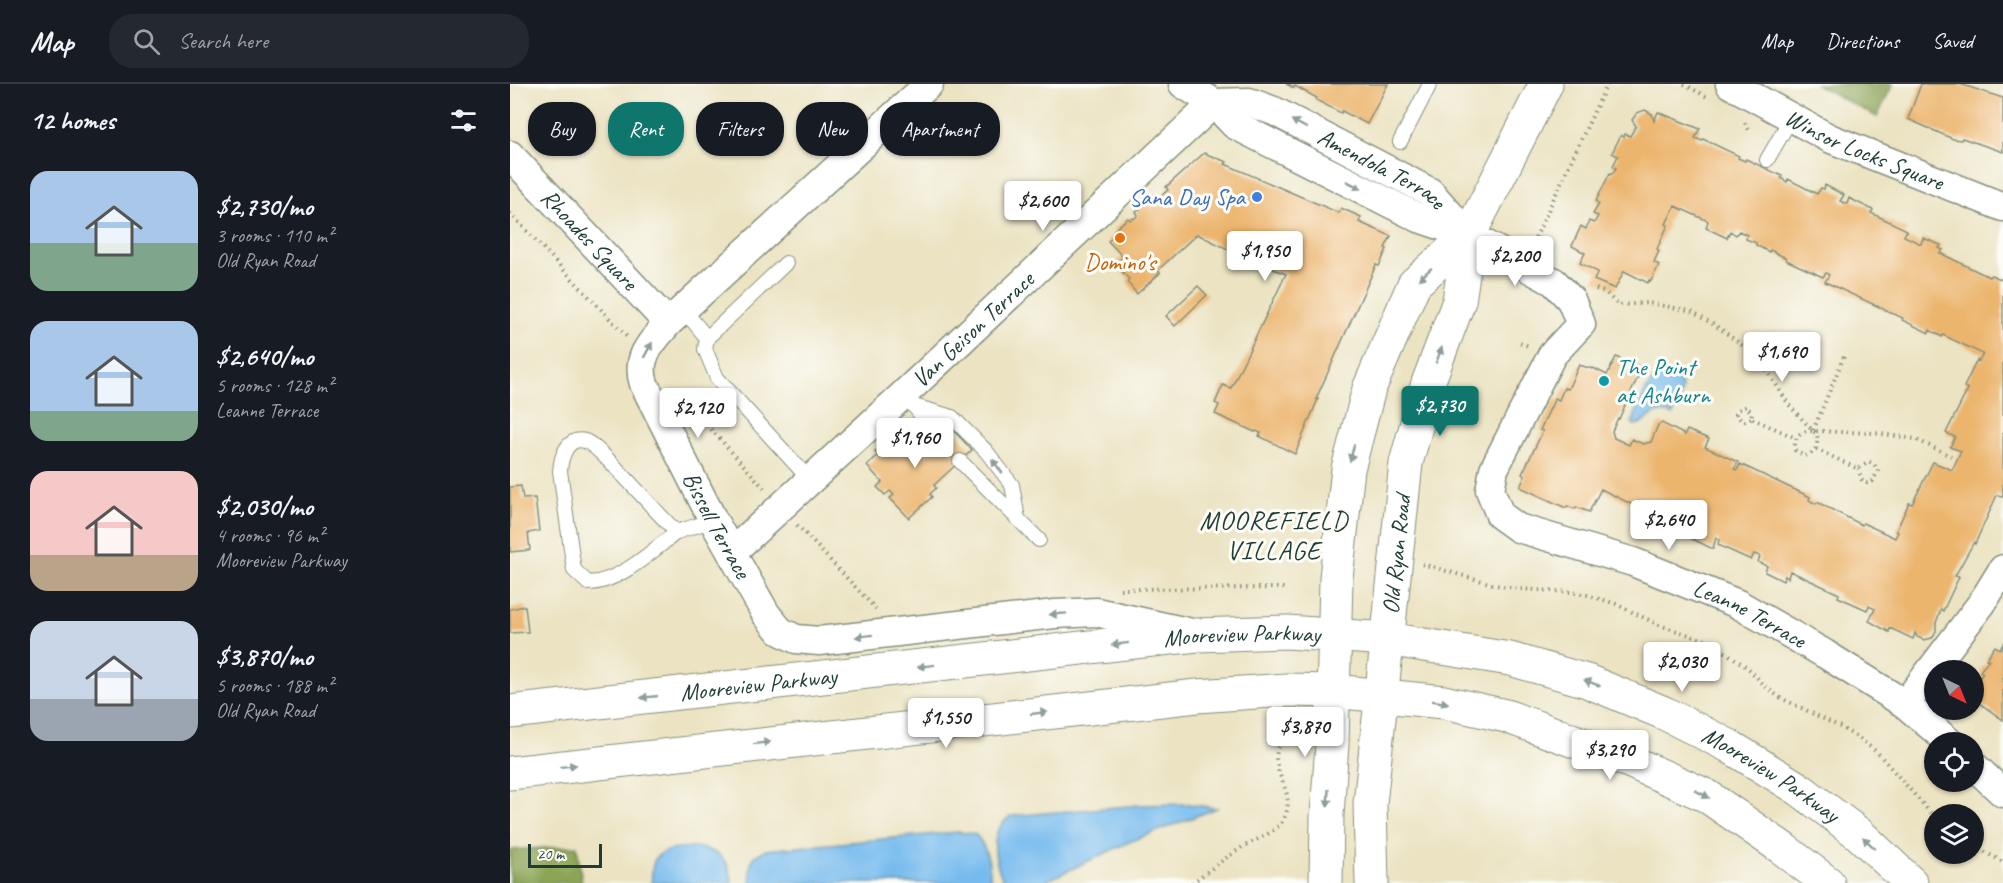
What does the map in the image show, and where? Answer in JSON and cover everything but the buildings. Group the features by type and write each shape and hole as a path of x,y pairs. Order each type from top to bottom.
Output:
{"main road":[{"name":"Old Ryan Road","path":"1372,883 1370,804 1406,463 1428,383 1459,301 1468,235 1546,84"},
{"name":"Old Ryan Road","path":"1326,883 1336,578 1348,469 1369,389 1414,284 1468,235"},
{"name":"Mooreview Parkway","path":"510,712 1197,635 1258,632 1334,634 1388,639 1510,659 1587,681 1664,713 1729,746 1798,789 1859,834 1911,883"},
{"name":"Mooreview Parkway","path":"510,773 822,736 1197,696 1287,690 1333,691 1444,702 1506,716 1629,761 1707,796 1828,883"}],"street":[{"path":"644,355 675,316 929,84"},
{"path":"1183,84 1214,103"},
{"name":"Winsor Locks Square","path":"1730,84 1829,138 2003,207"},
{"name":"Amendola Terrace","path":"1214,103 1249,102 1275,111 1430,192 1468,235"},
{"name":"Van Geison Terrace","path":"732,552 810,480 909,400 1214,103"},
{"name":"Rhoades Square","path":"510,154 675,316"},
{"name":"Leanne Terrace","path":"1468,235 1554,282 1571,300 1581,324 1552,356 1494,469 1490,490 1500,515 1518,528 1633,562 1738,604 1905,704 1937,732"},
{"name":"Bissell Terrace","path":"644,355 639,371 644,384 713,520 766,614 780,631 796,639 819,641 1055,614 1096,612 1197,635"},
{"path":"1905,704 1982,603 2003,569"},
{"path":"1984,775 2003,793"}],"lane":[{"path":"1400,142 1430,84"},
{"path":"1767,160 1791,118"},
{"path":"786,263 707,338 705,349 717,378 810,480"},
{"path":"675,316 707,338"},
{"path":"909,400 942,441"},
{"path":"909,400 952,417 986,451 1012,485 1018,519"},
{"path":"677,532 588,441 578,440 569,445 561,454 560,471 574,570 588,583 600,583 615,577 677,532 713,520"},
{"path":"960,460 1039,540"}],"path":[{"path":"1539,249 1533,243 1607,84"},
{"path":"510,213 644,355"},
{"path":"1595,289 1606,293 1618,305 1649,303 1691,311 1721,329 1743,346 1763,364 1789,405 1814,431 1818,437 1816,449 1810,455 1804,456 1795,450 1796,438 1803,432 1814,431 1875,433 1916,439 1951,456"},
{"path":"1814,431 1845,354"},
{"path":"682,397 881,614"},
{"path":"1751,418 1796,438"},
{"path":"1816,449 1858,469 1862,482 1873,481 1878,471 1874,464 1869,462 1858,469"},
{"path":"1422,564 1496,585 1587,595 1616,604 1659,625 1711,642 1748,668 1779,697 1840,727 1877,752 1924,805"},
{"path":"1118,589 1288,588"},
{"path":"1192,883 1241,848 1273,830 1283,821 1288,807 1288,793 1278,772 1275,757 1280,744 1293,731"},
{"path":"1984,852 2003,862"}],"green space":[{"path":"1815,84 1893,84 1877,117"},
{"path":"577,846 582,883 510,883 510,850"}],"water":[{"path":"1668,373 1675,376 1682,385 1681,397 1673,415 1659,412 1640,424 1632,423 1649,385 1660,375"},
{"path":"1188,804 1217,808 1129,842 1042,883 1005,883 996,861 997,833 1010,816 1140,805"},
{"path":"958,832 975,834 983,844 990,870 990,883 751,883 750,868 753,857 765,850"},
{"path":"696,847 717,854 726,862 732,883 652,883 652,871 657,857 669,851"}],"place":[{"name":"Sana Day Spa","path":"1257,197"},
{"name":"Domino's","path":"1120,238"},
{"name":"The Point at Ashburn","path":"1604,381"}],"district":[{"name":"MOOREFIELD VILLAGE","path":"1274,535"}]}
